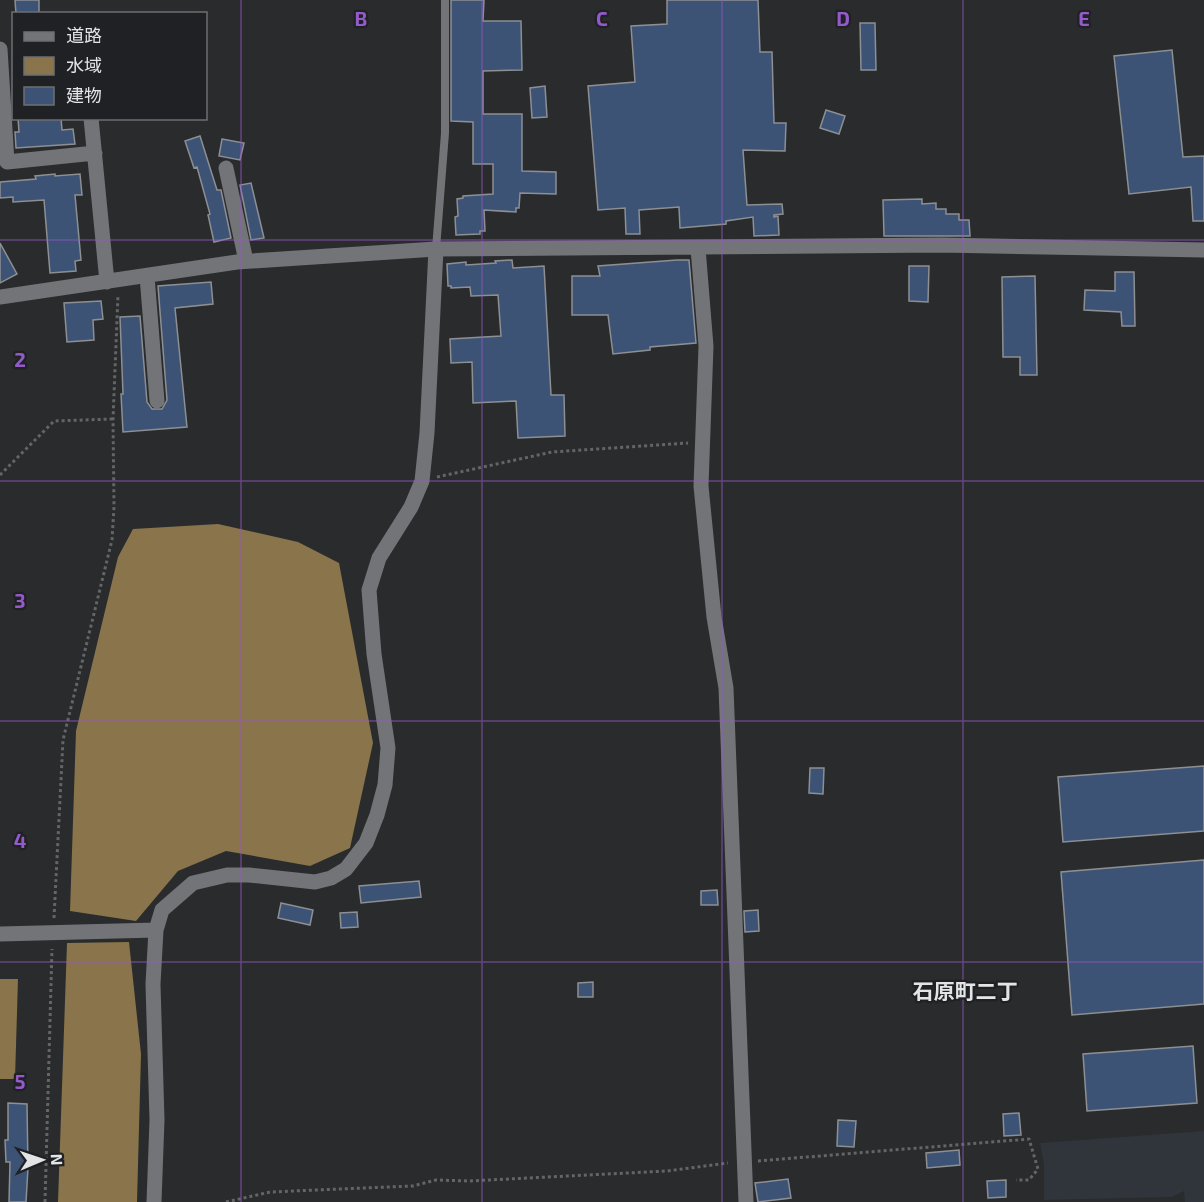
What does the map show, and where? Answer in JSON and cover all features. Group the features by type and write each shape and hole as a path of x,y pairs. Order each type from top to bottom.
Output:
{"street":[{"path":"0,49 8,99 7,162 95,153"},
{"path":"91,120 113,281"},
{"path":"226,168 246,261"},
{"path":"0,297 246,261 436,249 941,245 1204,250"},
{"path":"698,248 706,346 701,486 714,617 726,688 746,1202"},
{"path":"154,1202 157,1120 153,984 156,930 162,910 193,883 227,874 315,882 332,878 346,869 366,843 377,815 385,785 388,748 374,654 369,590 379,558 411,507 422,481 427,433 436,249"},
{"path":"147,276 157,401"},
{"path":"0,934 156,930"}],"lane":[{"path":"436,249 445,133 445,0"}],"path":[{"path":"45,1202 53,933 63,740 112,540 114,507 112,419 118,317 113,281"},
{"path":"0,475 54,421 112,419"},
{"path":"422,481 552,452 702,442"},
{"path":"226,1202 270,1192 413,1186 436,1180 469,1181 667,1172 708,1165 1029,1139 1038,1169 1029,1180 1016,1180"}],"shaded area":[{"path":"1204,1131 1204,1202 1185,1202 1184,1191 1172,1197 1044,1200 1044,1164 1040,1143"}],"water":[{"path":"218,524 298,542 339,563 373,743 350,848 310,866 226,851 178,871 136,921 70,911 76,731 118,557 133,529"},
{"path":"129,942 141,1054 137,1202 58,1202 67,943"},
{"path":"0,979 18,979 15,1079 0,1079"}],"building":[{"path":"15,0 39,0 39,12 16,12"},
{"path":"451,0 484,0 483,21 521,21 522,70 483,71 483,114 522,114 522,171 556,172 556,194 520,193 519,208 516,208 516,212 484,210 485,231 480,231 480,234 456,235 457,199 463,196 493,194 493,164 473,164 473,122 451,121"},
{"path":"667,0 758,0 760,52 772,52 774,123 786,123 785,151 743,150 747,205 782,204 783,214 774,215 774,217 778,216 779,235 754,236 753,217 726,221 726,224 680,228 679,207 639,210 640,234 626,234 625,208 598,210 588,86 635,82 631,26 667,24"},
{"path":"860,23 875,23 876,70 861,70"},
{"path":"1172,50 1183,157 1204,156 1204,221 1193,221 1191,187 1129,194 1114,56"},
{"path":"545,86 547,117 532,118 530,88"},
{"path":"826,110 845,116 839,134 820,128"},
{"path":"18,120 61,120 62,130 73,129 75,144 16,148 15,132 19,132"},
{"path":"200,136 217,190 221,190 231,238 214,242 208,215 210,214 197,167 194,168 185,141"},
{"path":"222,139 244,143 240,160 219,156"},
{"path":"55,174 55,176 80,174 82,195 75,195 81,260 75,261 76,271 50,273 44,200 13,202 13,197 0,198 0,182 36,179 35,176"},
{"path":"251,183 264,238 251,240 240,185"},
{"path":"922,199 922,204 936,203 936,209 946,209 946,214 959,214 959,220 969,220 970,236 884,236 883,200"},
{"path":"0,243 17,274 0,283"},
{"path":"512,260 513,268 544,266 551,395 564,395 565,436 518,438 516,401 473,403 472,362 451,363 450,339 501,336 498,295 471,296 470,287 451,288 448,286 447,264 466,262 466,265"},
{"path":"689,260 696,343 650,347 650,350 613,354 608,315 572,315 572,276 600,276 598,266"},
{"path":"909,266 929,266 928,302 909,301"},
{"path":"1115,272 1134,272 1135,326 1122,326 1121,312 1084,310 1085,290 1115,291"},
{"path":"1035,276 1037,375 1020,375 1020,357 1003,357 1002,277"},
{"path":"211,282 213,304 175,308 187,427 123,432 120,317 140,316 147,402 152,409 162,409 167,400 158,286"},
{"path":"101,301 103,319 93,320 94,340 67,342 64,303"},
{"path":"1204,766 1204,831 1063,842 1058,777"},
{"path":"810,768 824,768 823,794 809,793"},
{"path":"1204,860 1204,1004 1072,1015 1061,872"},
{"path":"419,881 421,897 361,903 359,886"},
{"path":"717,890 718,905 701,905 701,891"},
{"path":"281,903 313,910 310,925 278,918"},
{"path":"758,910 759,931 745,932 744,911"},
{"path":"357,912 358,927 341,928 340,913"},
{"path":"593,982 593,997 578,997 578,983"},
{"path":"1193,1046 1197,1103 1087,1111 1083,1054"},
{"path":"8,1103 27,1104 26,1202 9,1202 10,1162 6,1162 5,1140 8,1140"},
{"path":"1019,1113 1021,1135 1004,1136 1003,1114"},
{"path":"838,1120 856,1121 854,1147 837,1146"},
{"path":"959,1150 960,1165 927,1168 926,1153"},
{"path":"788,1179 791,1198 758,1202 755,1183"},
{"path":"1006,1180 1006,1197 988,1198 987,1181"}],"district":[{"name":"石原町二丁","path":"965,990"}]}
